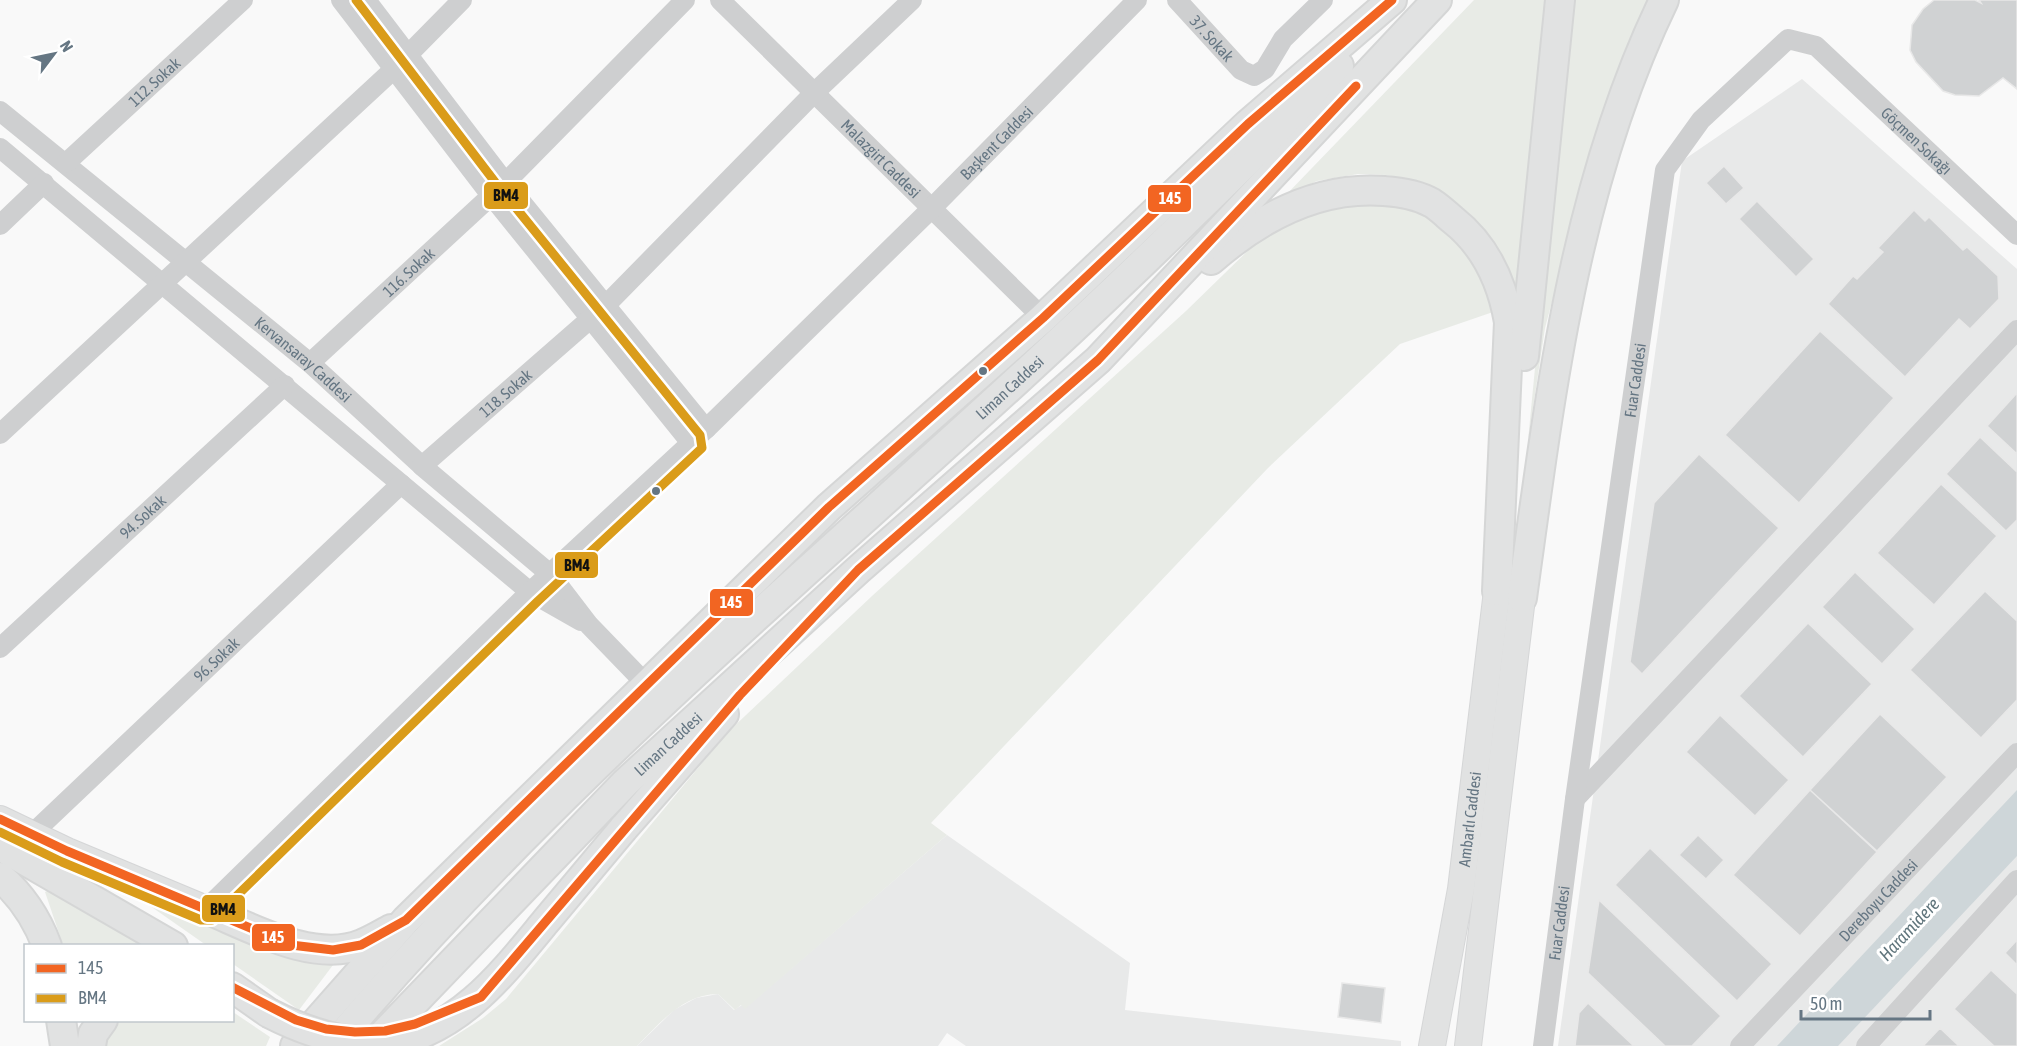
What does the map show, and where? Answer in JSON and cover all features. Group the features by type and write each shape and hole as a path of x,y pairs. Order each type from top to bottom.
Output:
{"highway":[{"path":"295,1046 406,920 830,507 1043,318 1248,124 1392,0"},
{"name":"Liman Caddesi","path":"333,1046 433,932 598,764 842,538 1053,350 1289,121 1398,0"},
{"name":"Liman Caddesi","path":"372,1046 625,783 858,570 1098,360 1437,0"},
{"path":"1510,594 1517,430 1560,0"},
{"path":"1510,594 1577,256 1618,115 1664,0"},
{"path":"1098,360 1230,244 1279,213 1323,195 1362,189 1402,192 1431,203 1465,229 1491,264 1504,293 1509,322 1510,594"},
{"path":"234,1000 269,1013 308,1033 354,1044 390,1043 415,1036 450,1020 481,997 507,969 622,829 740,695 858,570"},
{"path":"0,846 171,944"},
{"path":"0,877 11,887 38,924 47,944"},
{"path":"206,909 291,945 333,950 361,945 406,920"},
{"path":"234,988 269,1013"},
{"path":"61,1022 65,1046"},
{"path":"91,1046 93,1034 102,1022"}],"main road":[{"name":"Ambarlı Caddesi","path":"1468,1046 1476,981 1510,594"},
{"name":"Ambarlı Caddesi","path":"1432,1046 1461,889 1510,594"},
{"path":"0,819 206,909"},
{"path":"1476,981 1483,1046"}],"street":[{"name":"112. Sokak","path":"66,163 243,0"},
{"path":"341,0 401,62 498,188 589,319 691,443"},
{"path":"366,0 401,62"},
{"path":"0,434 186,264 401,62 462,0"},
{"name":"116. Sokak","path":"310,363 498,188 685,0"},
{"name":"Malazgirt Caddesi","path":"720,0 1043,318"},
{"name":"118. Sokak","path":"422,466 604,306 814,93 912,0"},
{"name":"Başkent Caddesi","path":"206,909 530,592 706,429 932,208 1137,0"},
{"name":"37. Sokak","path":"1177,0 1241,70 1254,76 1265,69 1283,39 1323,0"},
{"name":"Fuar Caddesi","path":"1544,1046 1575,799 1665,170 1701,120 1788,39 1816,46"},
{"name":"Göçmen Sokağı","path":"1816,46 2017,235"},
{"name":"Kervansaray Caddesi","path":"0,111 310,363 422,466 550,574 589,625 647,685"},
{"name":"Kervansaray Caddesi","path":"0,148 530,592 589,625"},
{"path":"0,225 44,183"},
{"path":"498,188 604,306 706,429"},
{"path":"1575,799 2017,330"},
{"name":"94. Sokak","path":"0,648 285,386"},
{"name":"96. Sokak","path":"32,834 401,484"},
{"name":"Dereboyu Caddesi","path":"1740,1046 2017,753"},
{"path":"1866,1046 2017,880"}],"shaded area":[{"path":"1474,0 1550,0 1515,295 1415,182 1387,175 1358,174 1317,181 1284,197"},
{"path":"1575,0 1648,0 1601,117 1545,328 1528,441 1563,75"},
{"path":"1802,79 2017,269 2017,1046 1558,1046 1682,161"},
{"path":"1351,195 1425,212 1457,235 1485,273 1493,312 1400,344 1268,468 931,823 947,835 745,1009 741,1005 735,1010 718,994 705,995 673,1012 637,1046 439,1046 483,1018 506,999 728,732 872,596 1186,311 1263,236"},
{"path":"947,835 1130,963 1125,1010 1401,1041 1401,1046 966,1046 947,1033 938,1046 637,1046 674,1010 696,998 718,994 734,1010 742,1005 745,1008"},
{"path":"123,887 271,946 333,965 299,1010 234,965 234,944 205,944"},
{"path":"53,888 147,944 63,944 45,892"},
{"path":"234,1013 270,1037 266,1046 102,1046 113,1022 234,1022"}],"water":[{"name":"Haramidere","path":"2017,790 2017,856 1838,1046 1777,1046"}],"building":[{"path":"1934,0 1975,0 1981,3 1979,0 2017,0 2017,89 2003,78 1979,96 1955,95 1943,91 1916,62 1910,50 1912,25 1923,9"},
{"path":"1724,166 1744,188 1726,204 1706,183"},
{"path":"1757,201 1814,259 1796,277 1739,219"},
{"path":"1914,210 1925,221 1929,217 1963,250 1967,247 1998,276 1999,299 1970,329 1959,319 1905,377 1828,304 1853,276 1857,279 1883,252 1878,248"},
{"path":"1820,331 1894,398 1799,503 1725,435"},
{"path":"2017,393 2017,454 1987,426"},
{"path":"1980,437 2017,472 2017,520 2006,531 1946,474"},
{"path":"1699,454 1779,528 1642,674 1630,662 1654,503"},
{"path":"1941,484 1997,536 1934,605 1877,553"},
{"path":"1855,572 1915,629 1882,664 1822,607"},
{"path":"1985,591 2017,621 2017,700 1981,738 1910,670"},
{"path":"1808,623 1872,684 1803,757 1739,696"},
{"path":"1880,714 1947,777 1877,851 1810,790"},
{"path":"1720,715 1789,780 1755,816 1686,752"},
{"path":"1810,790 1877,852 1800,936 1733,875"},
{"path":"1698,835 1724,860 1706,879 1679,855"},
{"path":"1650,848 1772,964 1737,1001 1615,885"},
{"path":"1599,900 1721,1016 1692,1046 1665,1046 1588,973"},
{"path":"2017,940 2017,965 2005,953"},
{"path":"1991,970 2017,994 2017,1046 1994,1046 1954,1009"},
{"path":"1342,983 1385,988 1381,1023 1338,1017"},
{"path":"1588,1003 1634,1046 1575,1046 1579,1013"},
{"path":"1940,1028 1959,1046 1923,1046"}],"transit line":[{"name":"BM4","path":"0,832 62,862 201,920 212,920 538,601 702,448 700,435 495,182 356,0"},
{"name":"145","path":"0,819 67,851 291,945 333,950 361,945 406,920 829,507 1043,318 1248,124 1392,0"},
{"name":"145","path":"234,988 296,1020 326,1029 355,1032 385,1031 415,1024 481,997 740,695 858,570 1098,360 1356,86"}]}
